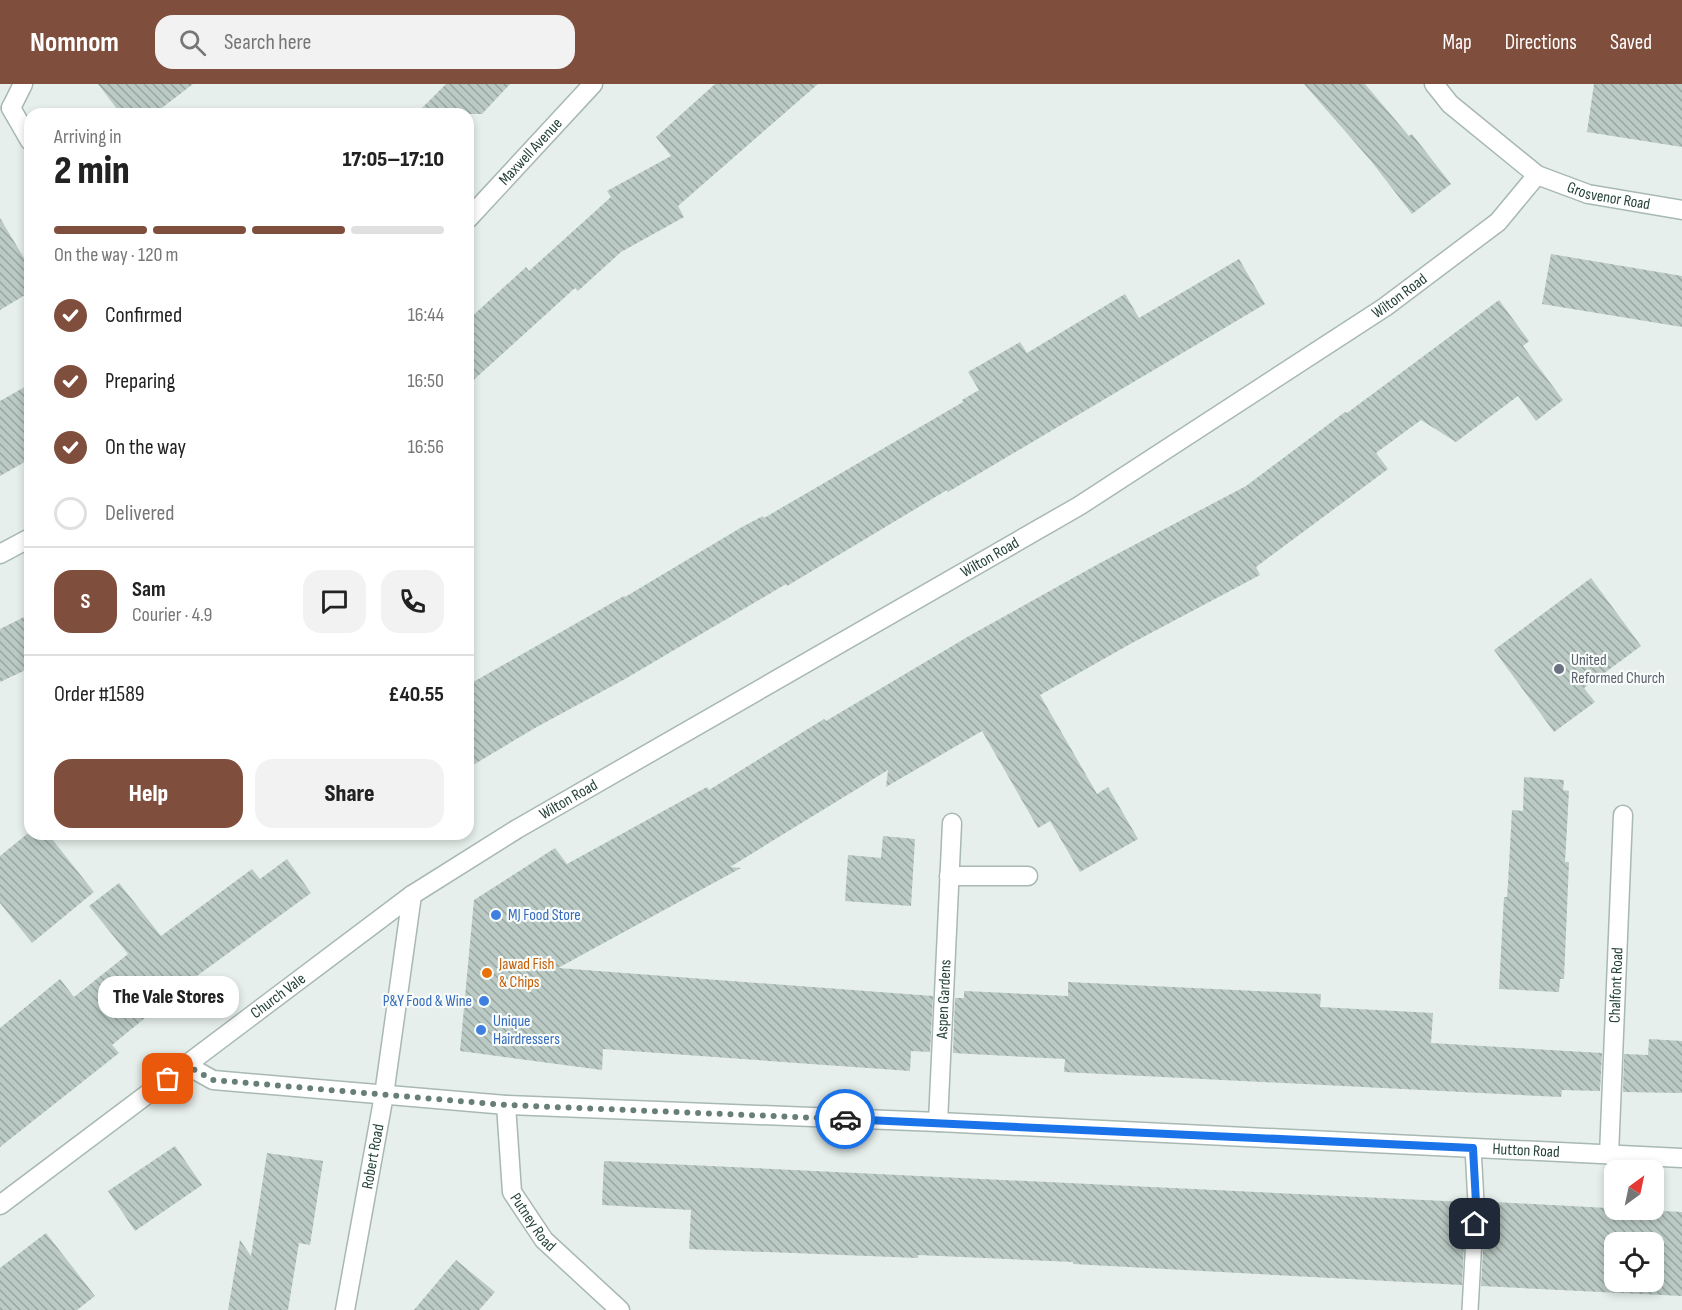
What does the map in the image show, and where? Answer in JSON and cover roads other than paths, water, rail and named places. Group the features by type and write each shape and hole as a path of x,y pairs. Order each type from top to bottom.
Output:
{"street":[{"path":"24,84 6,107 24,132"},
{"name":"Maxwell Avenue","path":"474,213 593,84"},
{"name":"Grosvenor Road","path":"1434,84 1450,104 1537,175 1588,194 1682,210"},
{"name":"Wilton Road","path":"412,895 518,829 1079,506 1385,307 1498,222 1537,175"},
{"path":"0,554 24,541"},
{"name":"Chalfont Road","path":"1609,1155 1623,815"},
{"name":"Aspen Gardens","path":"938,1122 952,823"},
{"path":"949,876 1028,876"},
{"name":"Church Vale","path":"0,1205 412,895"},
{"name":"Robert Road","path":"345,1310 384,1095 412,895"},
{"name":"Hutton Road","path":"186,1065 213,1080 506,1105 938,1122 1682,1158"},
{"name":"Putney Road","path":"506,1105 512,1192 544,1240 620,1310"}],"lane":[{"path":"1470,1310 1476,1203 1473,1148"}],"place":[{"name":"United Reformed Church","path":"1559,669"},
{"name":"MJ Food Store","path":"496,915"},
{"name":"Jawad Fish & Chips","path":"487,973"},
{"name":"P&Y Food & Wine","path":"484,1001"},
{"name":"Unique Hairdressers","path":"481,1030"},
{"name":"The Vale Stores","path":"168,1079"}]}
